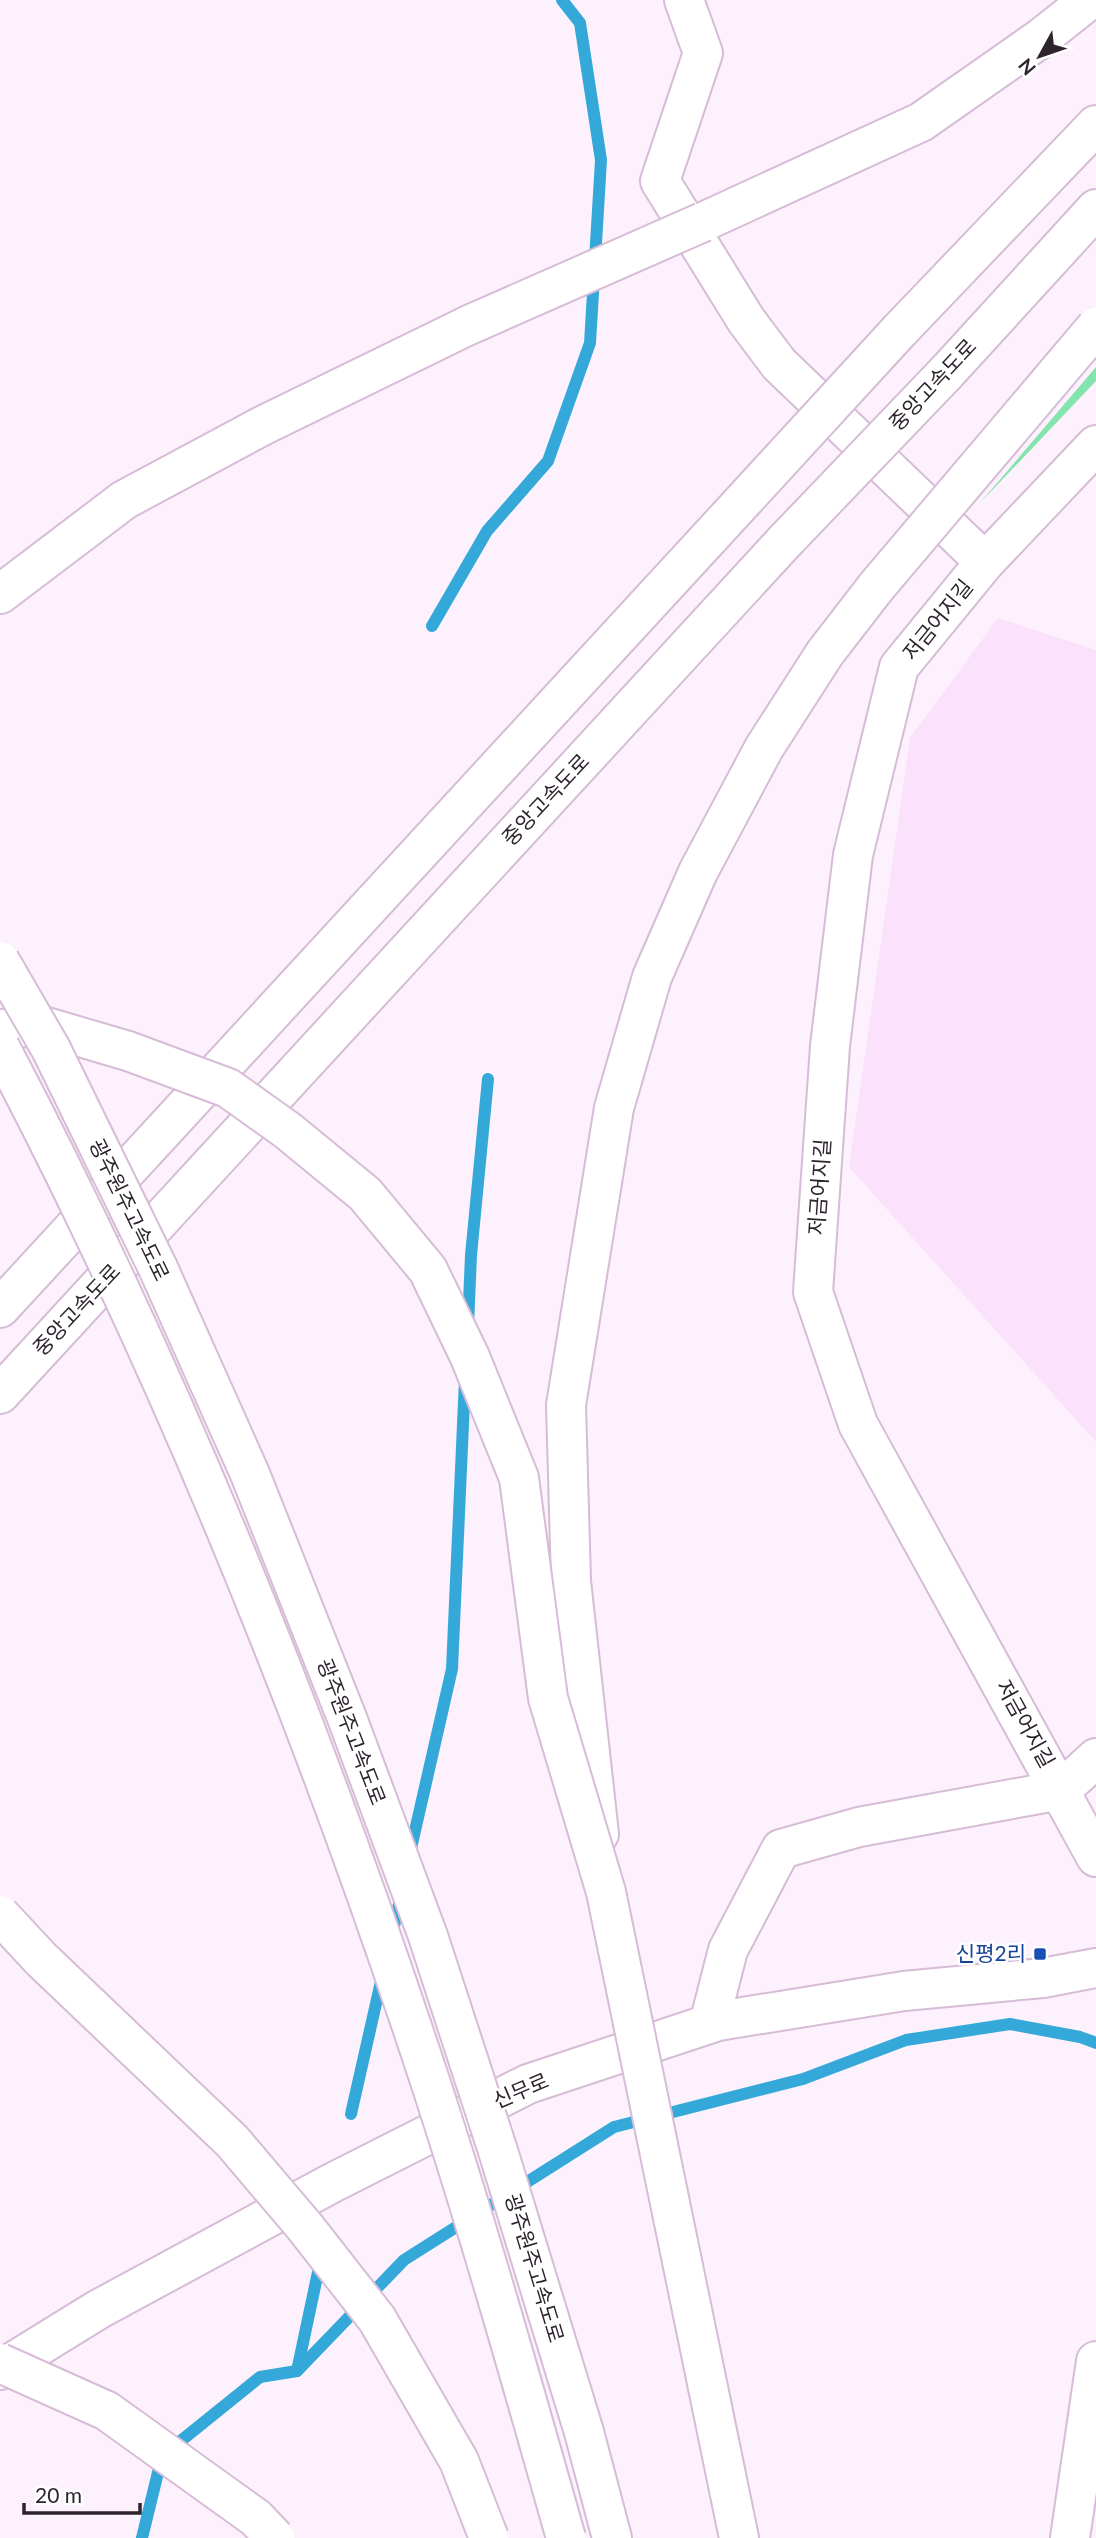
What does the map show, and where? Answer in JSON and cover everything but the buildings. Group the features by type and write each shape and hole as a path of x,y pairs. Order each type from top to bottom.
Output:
{"main road":[{"path":"684,0 703,53 660,181 746,320 779,363 985,562"},
{"path":"0,594 124,499 262,426 469,325 921,122 1041,38 1089,0"},
{"path":"0,1308 899,331 1096,125"},
{"name":"중앙고속도로","path":"0,1394 785,541 946,373 1096,209"},
{"path":"606,1892 571,1581 565,1405 614,1108 652,977 698,872 764,748 825,653 876,587 1096,327"},
{"name":"저금어지길","path":"1096,445 985,562 899,667 853,855 830,1046 813,1292 859,1424 1096,1857"},
{"name":"광주원주고속도로","path":"0,961 51,1049 158,1268 250,1474 347,1718 428,1936 502,2164 584,2432 612,2538"},
{"path":"0,1029 43,1026 128,1051 228,1088 287,1130 365,1194 428,1270 470,1357 519,1478 548,1698 606,1892 739,2538"},
{"name":"광주원주고속도로","path":"0,1047 50,1142 154,1365 214,1501 319,1766 432,2086 566,2538"},
{"name":"저금어지길","path":"709,2024 728,1950 781,1849 859,1827 1060,1790 1096,1758"},
{"path":"0,1915 41,1959 232,2141 321,2247 377,2319 446,2437 459,2461 489,2538"},
{"name":"신무로","path":"0,2370 99,2309 185,2262 332,2183 528,2084 709,2024 904,1991 1043,1978 1096,1968"},
{"path":"1070,2538 1078,2469 1096,2361"},
{"path":"0,2363 107,2411 256,2518 275,2538"}],"shaded area":[{"path":"998,618 1096,650 1096,1442 849,1167 910,738"}],"green space":[{"path":"1096,367 1096,381 980,503"}],"waterway":[{"path":"432,626 487,531 548,461 590,343 601,160 580,23 562,0"},
{"path":"468,1326 471,1255 488,1079"},
{"path":"409,1857 452,1669 465,1380"},
{"path":"392,1935 401,1895"},
{"path":"351,2114 382,1977"},
{"path":"142,2538 162,2456 260,2377 297,2371 404,2260 614,2127 803,2079 906,2040 1010,2024 1080,2037 1096,2043"},
{"path":"297,2371 321,2258"}],"place":[{"name":"신평2리","path":"1040,1954"}]}
